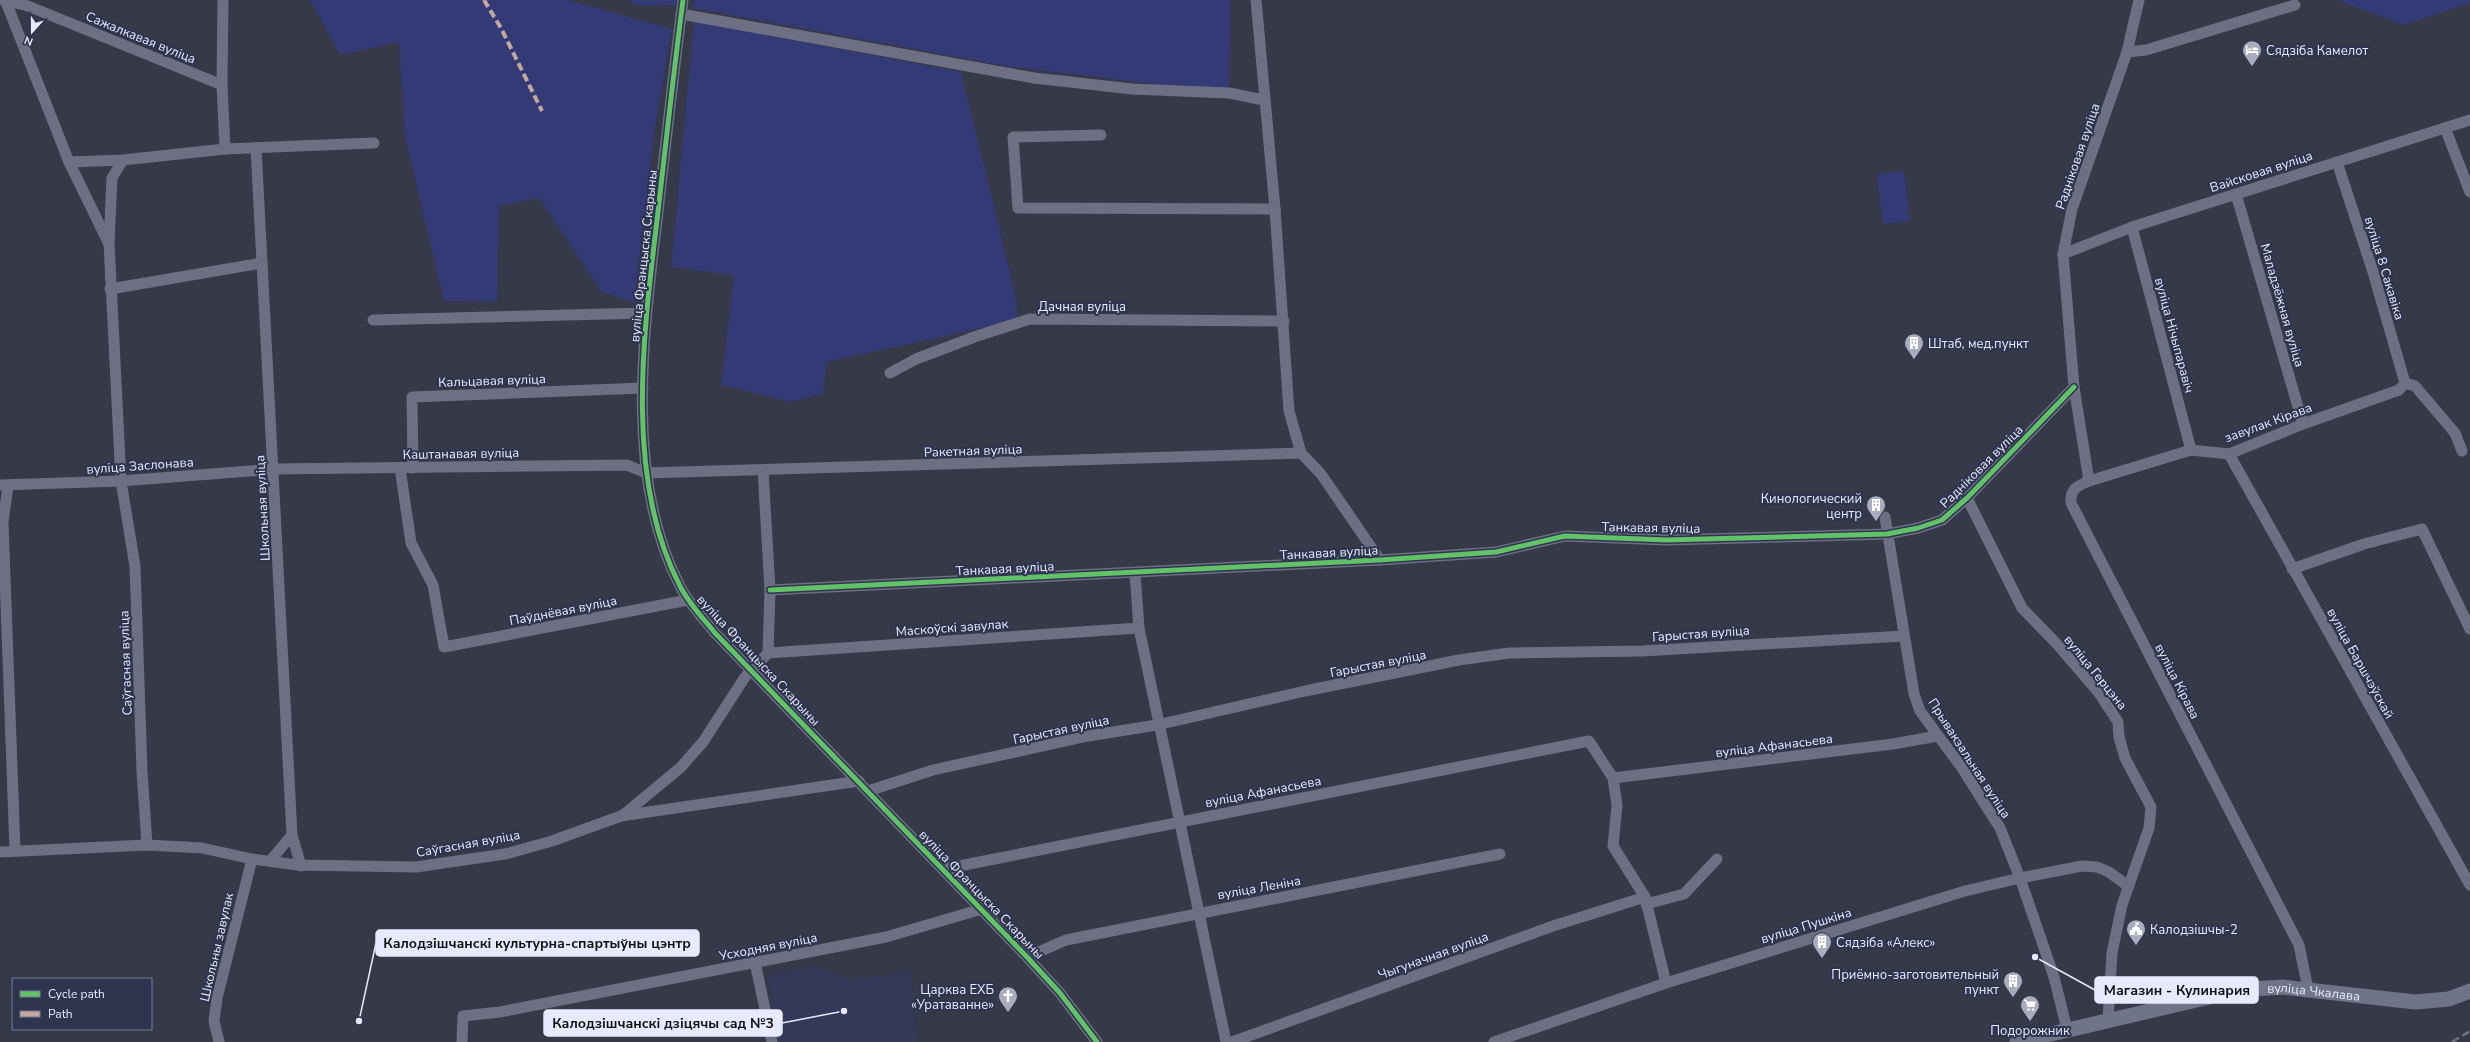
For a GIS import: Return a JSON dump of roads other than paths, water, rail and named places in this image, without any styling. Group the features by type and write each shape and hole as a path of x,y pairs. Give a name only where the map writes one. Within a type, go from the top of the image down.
{"street":[{"path":"222,0 222,85 225,149"},
{"name":"вуліца Францыска Скарыны","path":"683,0 646,313 643,388 646,473 663,547 688,600 750,671 859,781 1027,957 1060,993 1097,1042"},
{"path":"1256,0 1284,320 1289,411 1301,453 1321,474 1380,560"},
{"name":"Радніковая вуліца","path":"1888,534 1918,528 1942,520 1967,498 2074,387 2063,254 2072,209 2127,52 2139,0"},
{"path":"5,1 69,162 109,243"},
{"name":"Сажалкавая вуліца","path":"5,1 28,6 222,85"},
{"path":"2127,52 2146,50 2295,5"},
{"path":"681,14 1034,78 1132,89 1229,93 1264,100"},
{"name":"Вайсковая вуліца","path":"2063,254 2132,227 2470,120"},
{"path":"2445,128 2470,192"},
{"path":"1101,135 1012,137 1018,208 1275,209"},
{"path":"69,162 123,160 225,149 374,143"},
{"name":"Школьная вуліца","path":"256,148 274,469 292,836 301,866"},
{"name":"Саўгасная вуліца","path":"123,160 112,178 109,243 110,289 121,481 135,566 142,771 147,844"},
{"name":"вуліца 8 Сакавіка","path":"2337,162 2374,272 2405,383"},
{"name":"Маладзёжная вуліца","path":"2236,194 2303,424"},
{"name":"вуліца Нічыпаравіч","path":"2132,227 2192,450"},
{"path":"110,289 262,263"},
{"path":"373,320 646,313"},
{"name":"Дачная вуліца","path":"890,373 923,357 1030,320 1284,320"},
{"path":"2405,383 2415,386 2455,433 2462,451"},
{"name":"завулак Кірава","path":"2089,482 2192,450 2229,454 2303,424 2400,390 2405,383"},
{"path":"2074,387 2089,482"},
{"name":"Кальцавая вуліца","path":"413,468 412,398 643,388"},
{"name":"Ракетная вуліца","path":"646,473 1301,453"},
{"name":"вуліца Баршчэўскай","path":"2229,454 2470,885"},
{"name":"Каштанавая вуліца","path":"274,469 627,465 646,473"},
{"name":"Паўднёвая вуліца","path":"400,468 411,543 433,585 444,647 688,600"},
{"name":"вуліца Заслонава","path":"15,850 3,522 4,486 121,481 274,469"},
{"path":"621,816 680,768 704,742 750,671 768,653 770,590 763,470"},
{"name":"вуліца Кірава","path":"2089,482 2075,487 2071,494 2071,503 2299,945 2308,989"},
{"name":"вуліца Герцэна","path":"1967,498 2022,608 2056,642 2099,693 2118,722 2119,737 2125,758 2151,807 2148,828 2128,886 2112,953 2108,1020"},
{"name":"Прывакзальная вуліца","path":"1885,517 1914,694 1920,711 1962,768 2000,828 2020,878 2054,977 2067,1029"},
{"path":"2292,569 2364,544 2422,529 2470,629"},
{"name":"Танкавая вуліца","path":"770,590 1135,574 1380,560 1496,552 1565,536 1666,540 1888,534"},
{"path":"1135,574 1139,628 1178,822 1200,912 1226,1042"},
{"name":"Маскоўскі завулак","path":"768,653 1139,628"},
{"name":"Гарыстая вуліца","path":"868,791 933,770 1088,736 1158,725 1305,691 1460,660 1510,653 1642,651 1904,636"},
{"name":"вуліца Афанасьева","path":"944,869 1589,741 1613,778 1885,745 1938,736"},
{"path":"1613,778 1617,805 1613,846 1646,900 1666,982"},
{"name":"Саўгасная вуліца","path":"0,852 147,844 202,848 252,859 301,866 416,867 505,854 552,841 621,816 859,781"},
{"path":"270,861 292,836"},
{"name":"вуліца Леніна","path":"1027,957 1066,940 1200,912 1346,886 1500,854"},
{"name":"Школьны завулак","path":"219,1042 214,1021 217,998 252,859"},
{"name":"Чыгуначная вуліца","path":"1232,1042 1545,929 1646,900 1684,894 1717,859"},
{"name":"вуліца Пушкіна","path":"1494,1042 1666,982 1965,891 2020,878 2082,866 2097,867 2109,872 2128,886"},
{"name":"Усходняя вуліца","path":"462,1042 464,1016 500,1012 886,937 982,909"},
{"path":"755,962 772,1042"},
{"name":"вуліца Чкалава","path":"2017,1042 2237,990 2282,987 2415,1002 2449,999 2470,991"}],"railway":[{"path":"2452,1042 2470,1031"}],"place":[{"name":"Сядзіба Камелот","path":"2252,67"},
{"name":"Штаб, мeд.пункт","path":"1914,360"},
{"name":"Кинологический центр","path":"1876,522"},
{"name":"Калодзішчы-2","path":"2136,946"},
{"name":"Магазин - Кулинария","path":"2035,957"},
{"name":"Сядзіба «Алекс»","path":"1822,959"},
{"name":"Приёмно-заготовительный пункт","path":"2013,998"},
{"name":"Калодзішчанскі дзіцячы сад №3","path":"844,1011"},
{"name":"Царква ЕХБ «Уратаванне»","path":"1008,1013"},
{"name":"Калодзішчанскі культурна-спартыўны цэнтр","path":"359,1021"},
{"name":"Подорожник","path":"2030,1022"}]}
